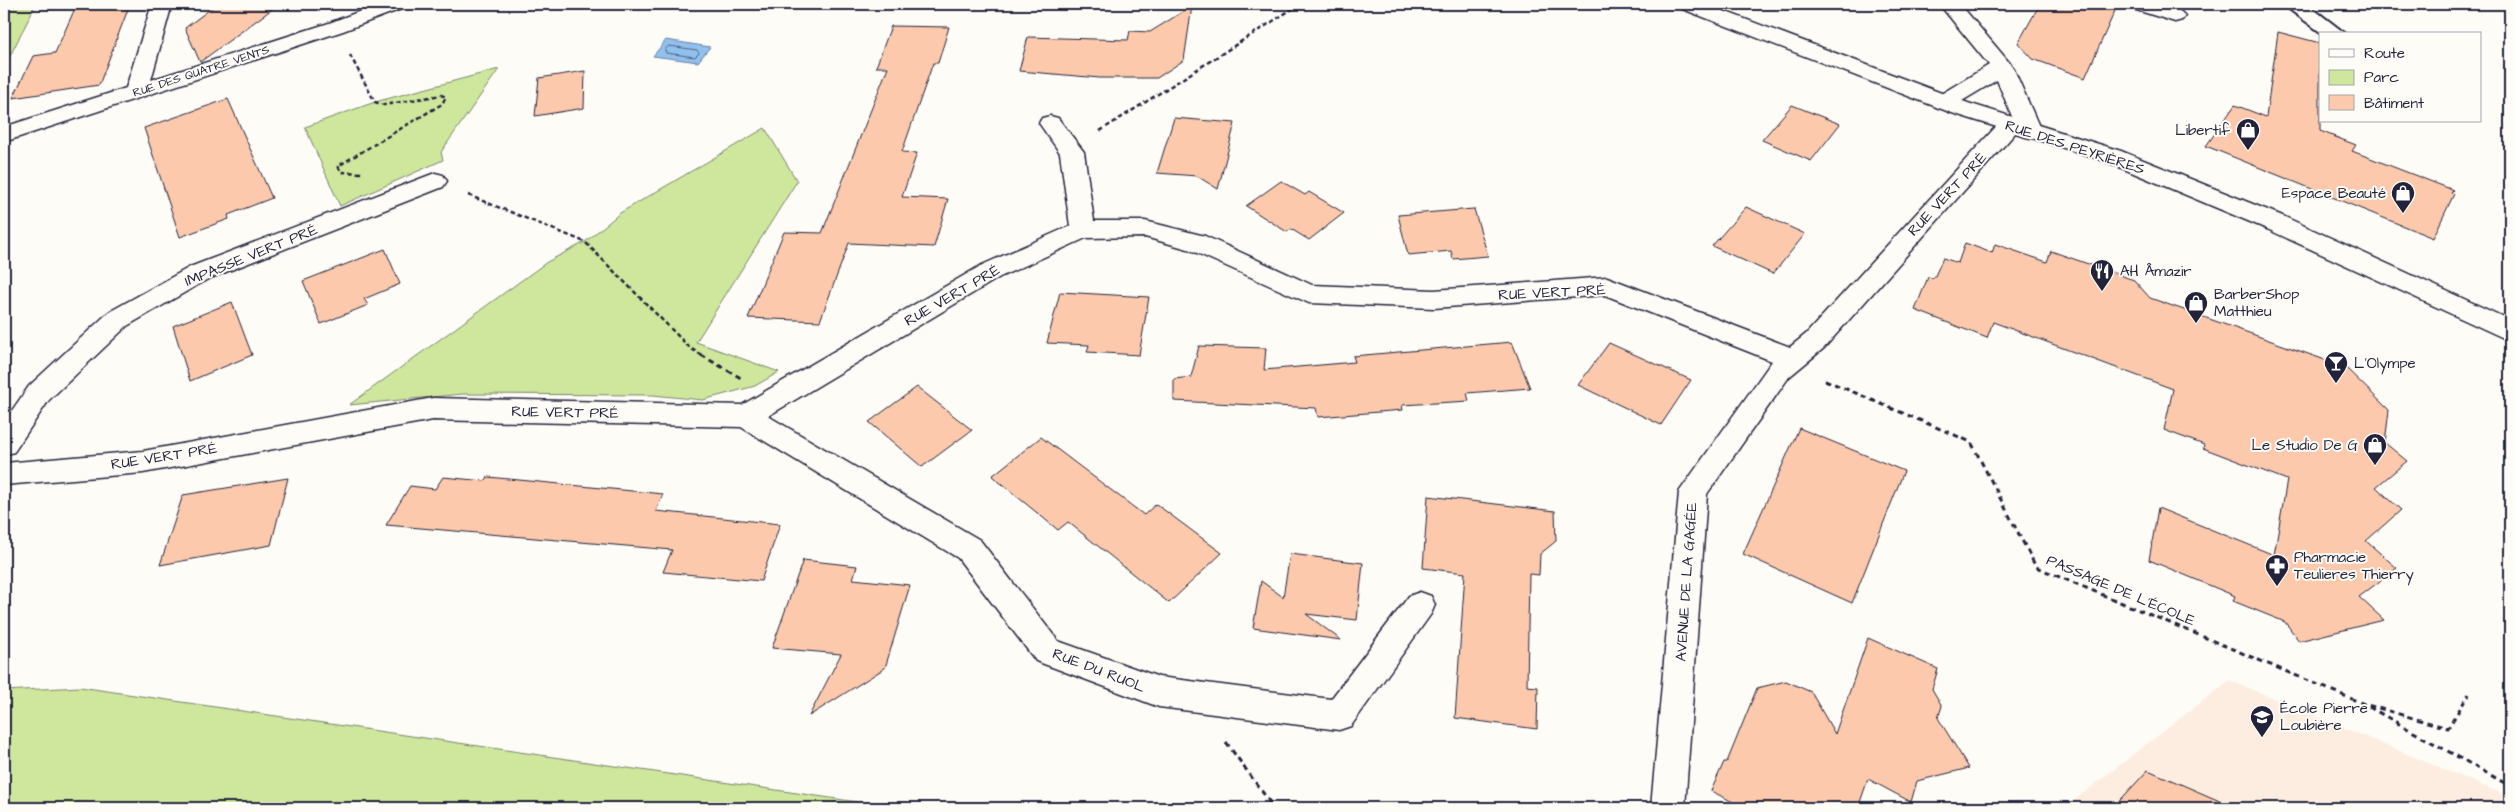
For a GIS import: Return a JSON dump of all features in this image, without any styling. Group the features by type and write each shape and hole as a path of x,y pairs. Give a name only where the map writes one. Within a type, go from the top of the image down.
{"street":[{"path":"136,92 162,4"},
{"name":"RUE DES QUATRE VENTS","path":"4,135 336,27 397,4"},
{"name":"RUE DES PEYRIÈRES","path":"1687,4 1944,102 2020,128 2113,156 2267,219 2510,331"},
{"path":"1949,4 2002,67 2020,128"},
{"path":"2137,4 2175,16"},
{"path":"1944,102 2002,67"},
{"path":"1050,123 1072,152 1083,230"},
{"name":"RUE VERT PRÉ","path":"4,474 143,462 325,427 433,409 746,416 991,271 1083,230 1145,229 1196,242 1308,294 1434,299 1607,286 1794,359 1815,341 2020,128"},
{"name":"IMPASSE VERT PRÉ","path":"4,444 39,393 118,319 199,273 435,181"},
{"name":"AVENUE DE LA GAGÉE","path":"1668,808 1693,492 1779,370 1794,359"},
{"name":"RUE DU RUOL","path":"746,416 969,549 1047,651 1159,692 1339,715 1420,605"}],"lane":[{"path":"2296,5 2333,32"}],"path":[{"path":"1072,152 1118,118 1300,4"},
{"path":"336,27 375,102 384,105 441,95 446,97 442,104 338,166 341,172 368,173"},
{"path":"435,181 585,242 690,348 776,398"},
{"name":"PASSAGE DE L'ÉCOLE","path":"1794,359 1812,374 1971,442 2036,567 2364,704 2448,728 2469,694"},
{"path":"1194,697 1274,808"},
{"path":"2364,704 2498,781 2510,786"}],"shaded area":[{"name":"École Pierre Loubière","path":"2230,680 2510,797 2510,808 2064,808"}],"green space":[{"path":"4,4 36,4 4,68"},
{"path":"499,69 441,152 443,160 340,206 305,127 375,102"},
{"path":"765,128 797,181 696,342 779,372 755,386 703,400 653,395 463,394 349,405 547,262 585,242 620,213"},
{"path":"80,687 898,808 4,808 4,691"}],"water":[{"path":"666,40 710,47 698,62 653,56"}],"building":[{"path":"77,4 130,4 99,85 13,98 33,56 55,53"},
{"path":"217,4 279,4 200,62 185,28"},
{"path":"2040,4 2118,4 2085,78 2033,59 2018,43"},
{"path":"1192,6 1184,60 1157,78 1100,78 1019,71 1028,37 1128,40 1130,31 1150,32"},
{"path":"891,26 949,27 938,63 933,63 902,152 917,153 902,197 948,199 934,247 849,243 820,321 748,318 784,232 822,233 888,67 876,67"},
{"path":"2278,32 2319,43 2320,131 2356,145 2352,151 2453,190 2451,193 2454,194 2433,238 2206,146 2235,105 2266,117"},
{"path":"585,71 584,108 535,116 539,78"},
{"path":"228,99 272,198 228,215 229,219 180,237 144,128"},
{"path":"1792,105 1840,124 1811,161 1762,140"},
{"path":"1174,118 1235,123 1218,189 1197,176 1157,173"},
{"path":"1281,181 1305,195 1309,192 1344,213 1309,240 1291,229 1287,232 1246,206"},
{"path":"1746,207 1805,234 1773,274 1712,246"},
{"path":"1474,209 1488,256 1453,259 1451,251 1408,255 1398,215"},
{"path":"1965,243 1992,253 1995,244 2047,262 2051,251 2134,280 2150,298 2345,367 2389,410 2385,443 2407,461 2376,487 2401,510 2366,541 2397,568 2359,597 2384,620 2299,641 2285,622 2233,601 2235,596 2149,560 2158,508 2274,555 2287,480 2203,448 2204,445 2164,430 2173,389 1993,322 1987,338 1915,310 1928,277 1934,278 1943,258 1958,263"},
{"path":"385,249 400,284 364,299 368,305 321,324 303,281"},
{"path":"1060,292 1149,297 1139,355 1087,352 1089,345 1047,343"},
{"path":"232,302 252,355 190,381 173,326"},
{"path":"1512,342 1530,388 1467,393 1469,401 1402,405 1403,410 1318,417 1316,408 1174,401 1174,379 1191,377 1199,346 1266,348 1264,370 1355,362 1353,356"},
{"path":"1609,343 1691,380 1661,425 1578,385"},
{"path":"917,387 972,430 922,467 869,422"},
{"path":"1799,428 1904,471 1852,603 1743,554"},
{"path":"1041,437 1144,515 1156,504 1222,553 1169,603 1068,522 1058,530 992,476"},
{"path":"443,477 485,481 488,477 663,494 656,511 780,524 761,581 663,572 672,550 386,525 410,486 435,489"},
{"path":"288,478 271,545 160,565 183,495"},
{"path":"1428,496 1555,511 1556,541 1540,554 1539,575 1529,574 1527,686 1538,687 1537,729 1455,718 1465,573 1423,568"},
{"path":"1290,554 1363,563 1357,620 1306,614 1341,640 1253,628 1261,581 1283,597"},
{"path":"803,560 857,566 853,579 910,585 885,668 809,716 841,654 772,648"},
{"path":"1868,638 1938,669 1932,689 1942,706 1938,718 1969,768 1917,781 1911,802 1868,779 1858,808 1745,808 1711,791 1724,762 1727,762 1757,688 1786,681 1811,692 1835,734"},
{"path":"2148,770 2236,808 2113,808"}],"place":[{"name":"Libertif","path":"2248,151"},
{"name":"Espace Beauté","path":"2403,214"},
{"name":"AH Âmazir","path":"2102,292"},
{"name":"BarberShop Matthieu","path":"2196,324"},
{"name":"L'Olympe","path":"2336,384"},
{"name":"Le Studio De G","path":"2375,466"},
{"name":"Pharmacie Teulieres Thierry","path":"2277,587"},
{"name":"École Pierre Loubière","path":"2262,738"}]}
